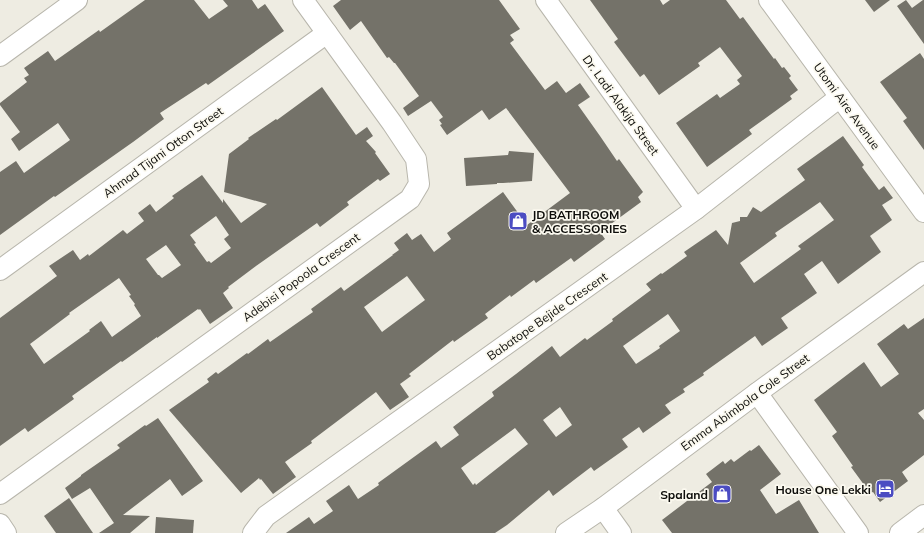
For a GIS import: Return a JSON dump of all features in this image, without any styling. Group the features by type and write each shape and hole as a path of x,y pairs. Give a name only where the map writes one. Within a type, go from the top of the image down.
{"street":[{"name":"Adebisi Popoola Crescent","path":"0,494 410,199 419,184 416,159 392,123 303,0"},
{"name":"Dr. Ladi Alakija Street","path":"546,0 696,209"},
{"name":"Utomi Aire Avenue","path":"769,0 924,212"},
{"path":"0,56 70,2"},
{"name":"Ahmad Tijani Otton Street","path":"0,270 327,33"},
{"name":"Babatope Bejide Crescent","path":"254,533 266,516 696,209 840,97"},
{"name":"Emma Abimbola Cole Street","path":"566,533 603,508 757,393 924,272"},
{"path":"757,393 858,533"},
{"path":"603,508 621,533"},
{"path":"900,533 924,515"},
{"path":"0,524 6,533"}],"building":[{"path":"145,0 194,0 209,19 228,6 223,0 252,0 258,9 265,4 284,31 208,85 206,83 160,113 164,119 0,235 0,172 16,161 24,173 70,140 58,123 19,151 11,139 20,132 0,103 27,82 24,78 29,75 24,68 48,51 55,61 99,30 100,32"},
{"path":"341,0 499,0 520,29 510,35 514,40 510,43 545,90 557,81 566,93 580,83 590,97 578,105 617,161 619,159 643,192 638,197 641,202 600,232 605,239 574,262 571,258 536,283 534,280 511,297 510,295 485,314 488,318 454,342 453,340 409,374 411,376 400,384 409,397 390,410 376,392 311,441 312,443 285,462 296,477 273,494 259,478 241,493 169,410 209,382 207,379 216,372 218,374 268,339 270,342 313,312 311,309 341,287 344,291 393,255 399,250 394,243 407,233 412,240 421,234 434,252 451,239 447,233 503,192 527,225 570,193 506,108 489,120 482,110 447,135 440,125 442,124 439,120 443,117 431,101 408,116 403,108 419,96 395,63 389,57 387,58 361,21 350,30 333,6","holes":["407,276 425,300 382,332 364,307"]},
{"path":"590,0 660,0 663,5 670,0 726,0 740,19 743,17 774,59 775,58 782,68 784,67 791,76 789,78 798,90 790,96 792,99 749,130 752,134 707,167 676,123 717,94 720,98 740,84 737,80 742,76 720,47 698,63 700,66 659,95 644,74 640,77 614,42 618,39"},
{"path":"865,0 890,0 874,12"},
{"path":"906,0 912,8 924,0 924,44 897,6"},
{"path":"920,53 924,59 924,150 903,121 907,118 880,82"},
{"path":"322,87 356,135 367,127 373,136 366,141 376,152 375,153 390,174 380,181 378,179 347,202 349,205 320,227 317,223 228,287 229,288 223,293 233,308 210,324 200,309 198,309 72,396 74,399 28,432 25,428 0,446 0,318 57,276 49,266 73,250 80,260 88,254 89,256 123,230 127,234 144,221 138,213 150,204 156,212 174,198 172,196 202,175 223,203 223,199 241,223 267,204 224,192 229,154 249,139 248,138 276,119 277,120","holes":["216,216 229,235 224,239 231,248 211,263 209,261 207,262 194,244 196,243 190,235","166,245 181,265 162,278 146,259","119,278 131,295 129,296 141,316 112,337 101,321 89,330 90,331 44,364 30,344 70,314 69,313"]},
{"path":"843,136 864,165 862,167 879,190 884,186 893,198 882,205 892,220 870,236 881,252 838,284 822,261 804,274 817,293 781,318 788,328 762,346 755,336 703,373 704,375 683,389 685,392 665,405 671,413 643,433 639,427 622,439 628,447 594,471 591,467 553,496 549,490 507,525 495,533 286,533 309,517 314,524 333,511 326,501 349,485 358,499 379,485 378,483 436,441 441,448 459,435 453,427 494,396 492,392 552,346 560,357 585,338 587,340 651,290 646,284 687,256 684,252 716,230 728,245 732,223 740,221 740,217 747,217 753,207 761,212 805,180 797,169","holes":["820,202 834,220 798,246 801,249 754,283 740,263 777,236 775,233","668,314 680,331 659,346 660,348 636,364 623,346","560,407 572,425 556,437 543,420","515,428 528,444 476,485 475,483 473,485 461,468"]},
{"path":"509,151 534,153 532,181 466,186 464,158 508,155"},
{"path":"924,318 924,409 918,413 924,420 924,455 902,472 908,481 880,502 873,492 870,493 851,467 853,466 832,436 837,432 814,400 864,362 881,387 899,374 877,344 904,324 908,329"},
{"path":"158,418 203,481 182,496 170,479 123,515 150,516 130,533 99,533 114,523 90,488 72,499 65,488 120,448 117,445 145,425 146,426"},
{"path":"759,445 781,474 760,490 776,514 799,500 819,533 672,533 662,520 712,482 706,474 723,461 725,464 731,459 734,462"},
{"path":"69,498 93,533 56,533 44,516"},
{"path":"156,517 194,520 193,533 155,533"}],"place":[{"name":"JD BATHROOM & ACCESSORIES","path":"518,221"},
{"name":"House One Lekki","path":"885,489"},
{"name":"Spaland","path":"722,494"}]}
